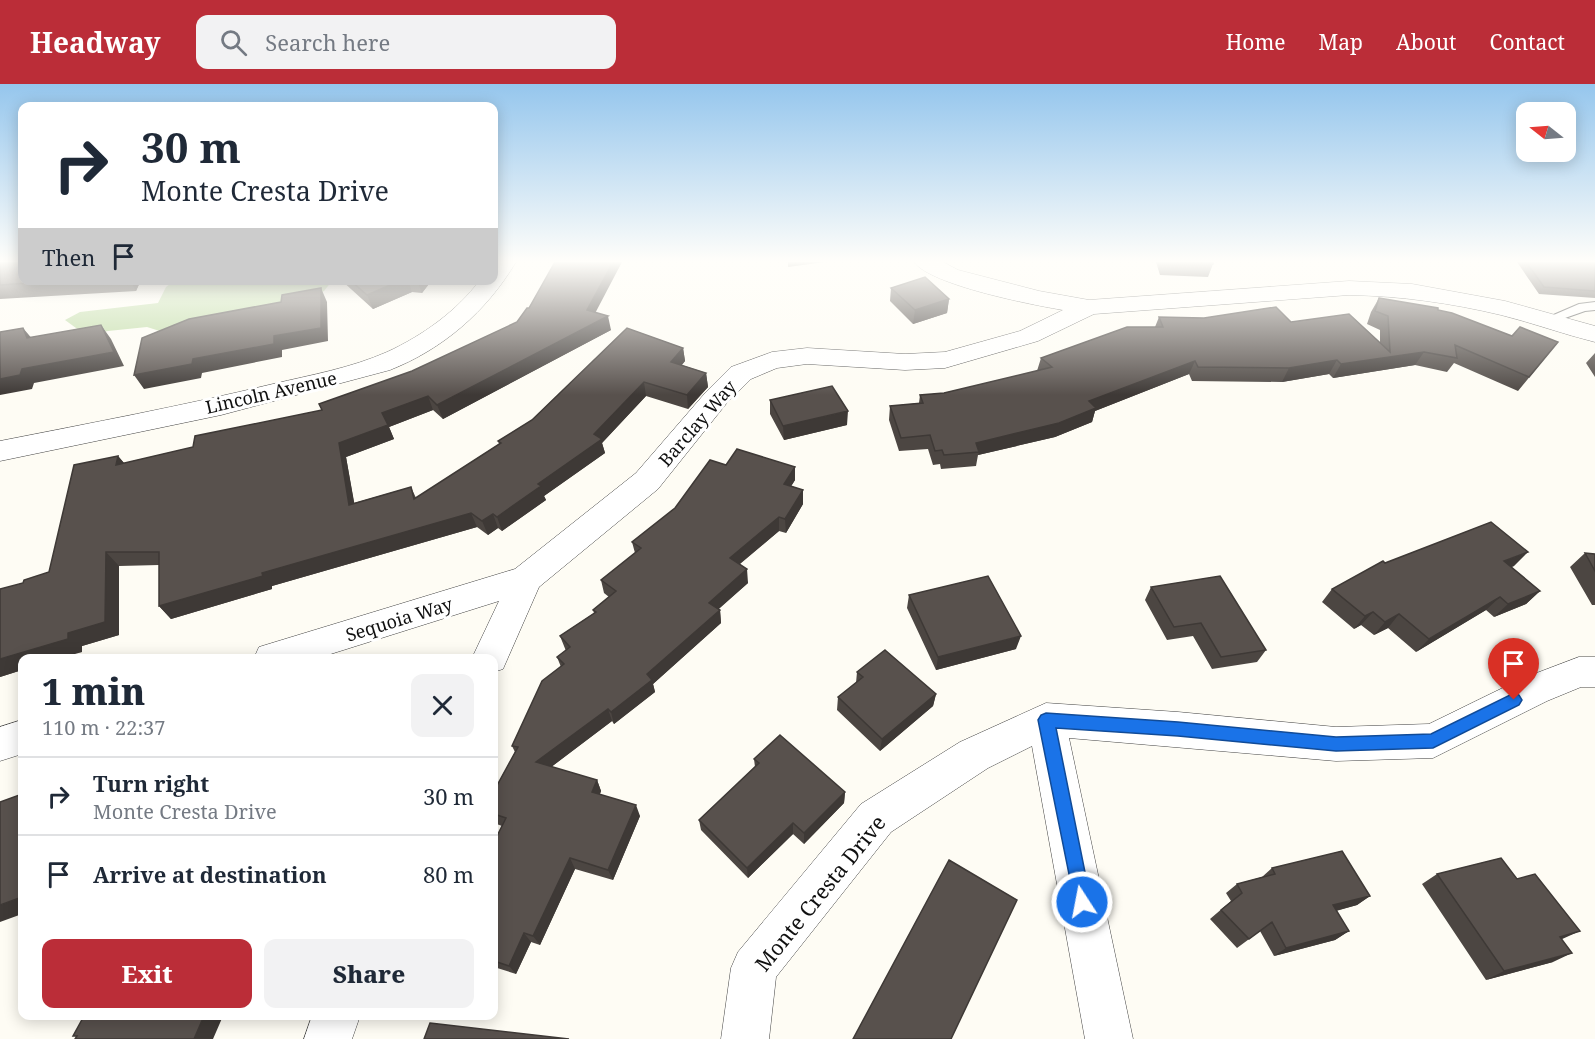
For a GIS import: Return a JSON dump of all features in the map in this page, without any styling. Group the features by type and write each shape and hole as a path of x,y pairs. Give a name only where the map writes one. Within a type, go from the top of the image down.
{"street":[{"name":"Lincoln Avenue","path":"0,451 259,397 352,373 405,354 461,317 471,307"},
{"path":"1089,307 1095,307"},
{"name":"Barclay Way","path":"492,654 526,579 647,481 716,398 741,373 772,360 807,356 905,362 945,360 1029,336 1089,307"},
{"path":"1493,307 1595,334"},
{"name":"Sequoia Way","path":"285,654 526,579"},
{"name":"Monte Cresta Drive","path":"745,1039 754,968 876,818 974,755 1046,720 1178,729 1336,744 1433,741 1534,690 1579,672 1595,672"},
{"path":"1046,720 1109,1039"},
{"path":"0,744 18,738"},
{"path":"328,1039 335,1020"}],"lane":[{"path":"1548,320 1588,307"}],"green space":[{"path":"127,307 290,307 274,314 166,333 147,327 108,331 87,336 65,320 80,312"}],"building":[{"path":"256,307 321,307 321,328 274,336 274,344 193,359 192,364 134,375 142,338 189,319"},
{"path":"589,307 587,310 608,316 437,405 428,396 382,413 388,425 339,443 349,505 411,487 414,499 501,443 498,441 532,420 627,328 683,348 671,362 706,373 687,395 644,382 594,434 602,439 538,484 541,486 497,517 493,514 482,521 471,513 262,573 263,576 159,606 159,552 106,552 105,622 68,633 68,639 0,659 0,589 23,583 24,580 49,572 74,465 118,456 116,465 193,447 195,436 322,410 319,404 412,371 517,322 529,308"},
{"path":"911,307 926,307 915,310"},
{"path":"1276,307 1291,322 1349,314 1390,352 1388,316 1375,311 1376,307 1430,307 1512,336 1520,327 1558,342 1529,377 1455,345 1457,358 1424,352 1341,364 1337,360 1289,368 1198,367 1195,361 1089,401 1096,408 1059,423 976,443 979,452 944,455 942,450 935,451 930,435 901,438 890,406 923,403 920,395 944,393 1052,367 1041,358 1127,327 1163,327 1159,317 1204,318"},
{"path":"101,325 114,352 22,369 20,375 0,379 0,332 23,328 27,338"},
{"path":"832,386 848,411 783,426 770,400"},
{"path":"737,449 795,467 784,484 803,490 785,519 779,517 730,558 747,569 709,603 720,610 647,674 652,680 611,712 608,709 536,762 597,780 592,792 636,805 608,870 570,858 533,936 524,933 509,966 498,962 498,834 506,818 498,815 498,784 518,747 512,746 542,681 564,664 557,657 570,647 560,636 596,612 593,610 616,591 601,580 641,548 632,542 675,508 710,460 726,465"},
{"path":"1491,522 1528,552 1504,561 1540,591 1508,604 1500,597 1429,639 1399,614 1385,622 1373,612 1365,616 1332,589 1383,561 1385,563"},
{"path":"1585,553 1595,554 1595,571"},
{"path":"988,576 1021,636 938,657 909,595"},
{"path":"1220,576 1266,650 1221,657 1201,623 1174,627 1151,587"},
{"path":"885,650 936,694 882,739 838,697 863,677 857,672"},
{"path":"780,735 845,792 804,833 793,823 747,868 699,820 759,763 754,759"},
{"path":"18,795 18,898 0,905 0,802"},
{"path":"1342,851 1370,896 1333,905 1349,931 1286,948 1272,922 1249,939 1221,910 1242,893 1237,884 1275,874 1272,868"},
{"path":"1501,858 1517,879 1535,874 1580,931 1560,937 1572,953 1504,971 1437,874"},
{"path":"949,860 1017,900 951,1039 853,1039"},
{"path":"82,1020 202,1020 194,1039 75,1039 77,1036 73,1036"},
{"path":"430,1023 569,1039 424,1039"}],"route":[{"path":"1082,902 1046,720 1178,729 1336,744 1433,741 1514,700"}]}
